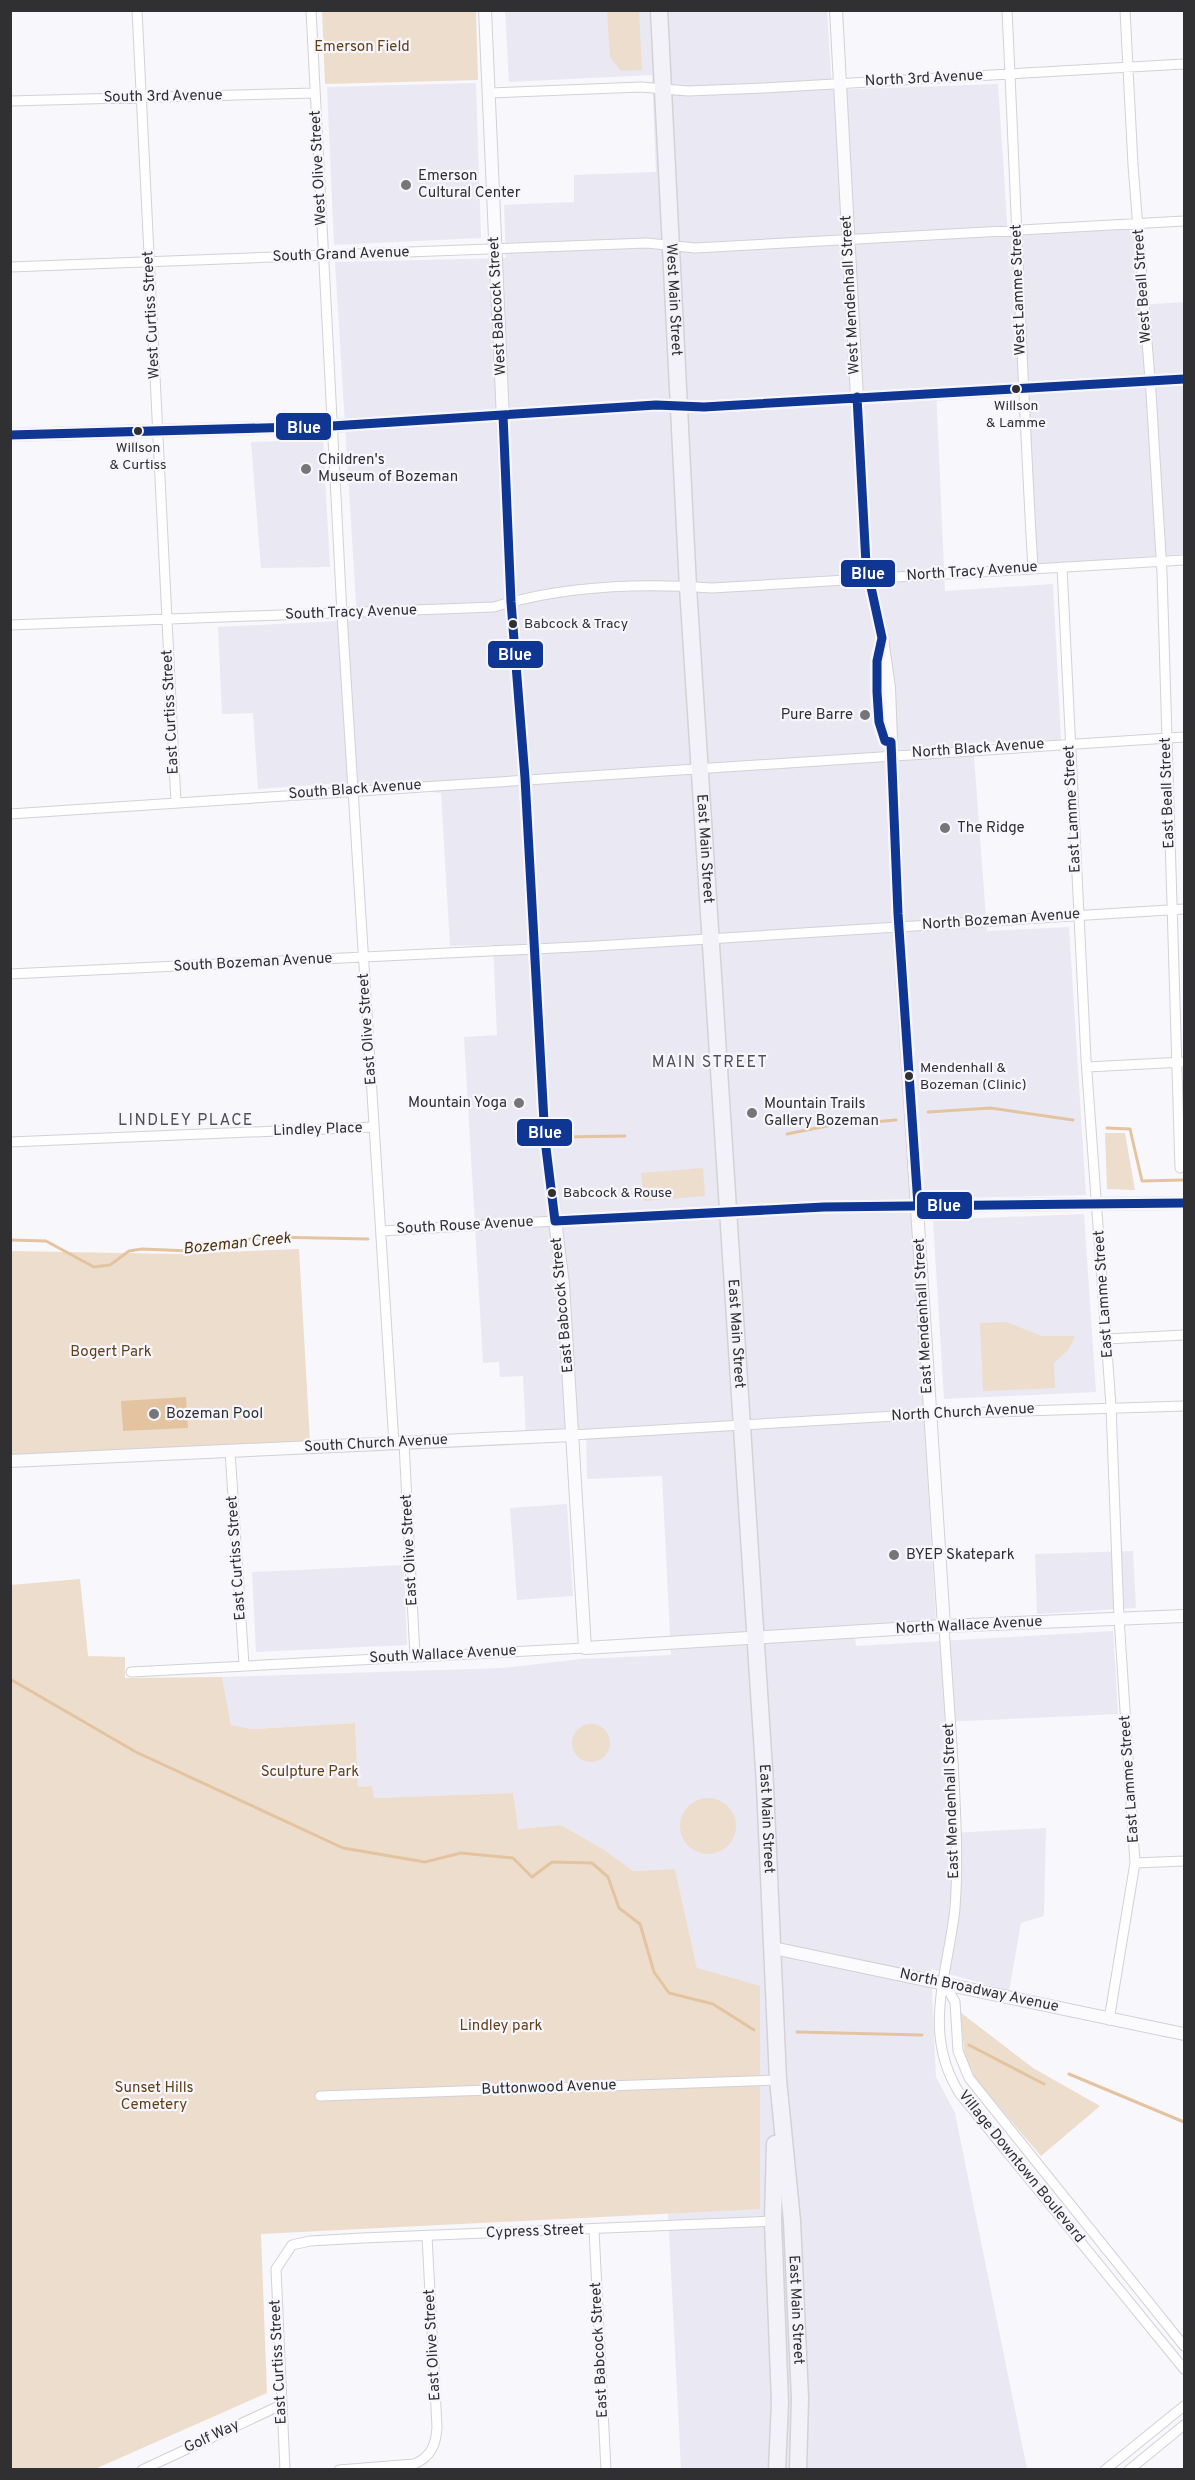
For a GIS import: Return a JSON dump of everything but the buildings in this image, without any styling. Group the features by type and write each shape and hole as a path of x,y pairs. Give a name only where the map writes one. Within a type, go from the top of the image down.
{"highway":[{"name":"West Main Street","path":"659,10 688,587"},
{"name":"East Main Street","path":"688,587 742,1426 773,1948 778,2079 792,2221 800,2398 798,2469"},
{"name":"East Main Street","path":"777,2469 780,2398 773,2222 778,2079"}],"street":[{"name":"West Curtiss Street","path":"137,10 167,620"},
{"name":"West Olive Street","path":"310,10 342,614"},
{"name":"West Babcock Street","path":"485,10 511,602"},
{"name":"West Mendenhall Street","path":"836,10 866,564 870,579"},
{"name":"West Lamme Street","path":"1007,10 1018,231 1022,388 1033,568"},
{"name":"West Beall Street","path":"1125,10 1161,561"},
{"name":"North 3rd Avenue","path":"663,88 688,91 1185,64"},
{"path":"489,93 663,88"},
{"name":"South 3rd Avenue","path":"10,101 315,93"},
{"name":"South Grand Avenue","path":"10,267 647,243 695,248 1185,221"},
{"path":"10,435 332,426 679,405 704,407 1185,379"},
{"name":"North Tracy Avenue","path":"688,587 712,588 1185,560"},
{"name":"East Beall Street","path":"1161,561 1172,910 1181,1062 1180,1168"},
{"name":"East Lamme Street","path":"1062,567 1078,915 1107,1339 1119,1618 1136,1863 1109,2020"},
{"name":"East Mendenhall Street","path":"870,579 889,688 899,926 956,1825 955,1907 944,1982"},
{"name":"South Tracy Avenue","path":"10,625 494,607 527,596 664,585 688,587"},
{"name":"East Babcock Street","path":"511,602 525,778 545,1140 563,1284 585,1648"},
{"name":"East Olive Street","path":"342,614 381,1231 415,1656"},
{"name":"East Curtiss Street","path":"167,620 176,803"},
{"name":"North Black Avenue","path":"700,769 1185,737"},
{"name":"South Black Avenue","path":"10,814 525,778 700,769"},
{"name":"North Bozeman Avenue","path":"710,938 1185,909"},
{"name":"South Bozeman Avenue","path":"10,975 710,938"},
{"path":"1087,1067 1181,1062"},
{"name":"Lindley Place","path":"10,1142 374,1127"},
{"name":"South Rouse Avenue","path":"381,1231 824,1207 1185,1203"},
{"path":"1107,1339 1185,1335"},
{"name":"North Church Avenue","path":"742,1426 930,1414 1111,1406 1185,1406"},
{"name":"South Church Avenue","path":"10,1461 742,1426"},
{"name":"East Curtiss Street","path":"230,1451 244,1665"},
{"name":"North Wallace Avenue","path":"754,1640 944,1626 1185,1616"},
{"name":"South Wallace Avenue","path":"131,1672 754,1640"},
{"path":"1136,1863 1185,1861"},
{"name":"North Broadway Avenue","path":"773,1948 944,1982 1109,2020 1185,2034"},
{"name":"Village Downtown Boulevard","path":"944,1982 955,2002 958,2051 969,2078 1185,2346"},
{"name":"Village Downtown Boulevard","path":"944,1982 938,2002 940,2040 945,2063 954,2084 1185,2369"},
{"name":"Buttonwood Avenue","path":"320,2096 778,2079"},
{"name":"Cypress Street","path":"283,2256 292,2245 300,2242 792,2221"},
{"name":"East Babcock Street","path":"594,2230 606,2469"},
{"name":"East Olive Street","path":"339,2469 400,2466 425,2460 436,2439 427,2236"},
{"name":"East Curtiss Street","path":"283,2256 276,2269 285,2469"},
{"name":"Golf Way","path":"142,2469 282,2405"},
{"path":"1105,2469 1185,2406"},
{"path":"1129,2469 1185,2425"}],"shaded area":[{"path":"505,11 827,11 832,90 998,84 1008,236 1132,229 1138,305 1184,302 1184,554 1038,564 1026,382 936,387 945,591 1053,584 1061,740 973,743 987,931 1069,927 1086,1195 911,1199 936,1622 854,1629 856,1646 1113,1631 1118,1714 944,1722 951,1833 1046,1828 1044,1916 1021,1923 1009,1991 931,1969 936,2077 955,2113 1027,2469 681,2469 668,2213 760,2208 697,1968 675,1869 633,1871 561,1825 517,1829 513,1793 374,1798 358,1787 355,1723 252,1729 231,1725 222,1677 503,1668 580,1659 671,1655 662,1476 587,1479 586,1432 526,1436 523,1376 500,1377 499,1362 483,1363 464,1037 497,1035 493,945 450,946 441,793 342,783 258,789 253,713 222,714 218,627 357,620 335,262 506,258 504,205 574,202 574,175 656,172 652,75 509,82"},
{"path":"476,83 481,238 334,245 327,87"},
{"path":"323,439 330,567 261,568 251,442"},
{"path":"1084,1214 1096,1392 944,1399 933,1220"},
{"name":"Bozeman Pool","path":"186,1397 188,1428 123,1431 121,1401"},
{"path":"567,1504 573,1596 517,1600 510,1508"},
{"path":"1133,1551 1136,1608 1037,1614 1035,1554"},
{"path":"404,1565 407,1645 256,1652 252,1572"}],"green space":[{"name":"Emerson Field","path":"322,11 476,11 478,80 325,84"},
{"path":"607,11 639,11 642,70 621,71 610,57"},
{"path":"1105,1133 1125,1133 1135,1190 1107,1189"},
{"path":"703,1168 705,1196 644,1201 641,1173"},
{"name":"Bogert Park","path":"299,1249 310,1442 11,1457 10,1251 178,1254"},
{"path":"1006,1322 1042,1336 1075,1336 1069,1349 1054,1363 1055,1388 983,1391 980,1323"},
{"path":"80,1579 88,1656 125,1657 125,1678 222,1677 231,1725 252,1729 355,1723 358,1787 372,1786 374,1798 513,1793 518,1829 561,1825 604,1850 633,1871 675,1869 697,1968 760,1986 760,2209 261,2234 267,2393 95,2469 11,2469 11,1585"},
{"path":"591,1724 605,1729 610,1743 605,1757 591,1762 577,1757 572,1743 577,1729"},
{"path":"703,1798 713,1798 728,1806 734,1815 736,1826 734,1837 728,1846 713,1854 703,1854 692,1849 685,1842 680,1831 680,1821 685,1810 692,1803"},
{"path":"960,2012 1033,2068 1100,2106 1041,2156 977,2081 965,2058"}],"waterway":[{"name":"Bozeman Creek","path":"928,1112 991,1108 1073,1120"},
{"name":"Bozeman Creek","path":"787,1134 827,1126 896,1120"},
{"name":"Bozeman Creek","path":"1107,1128 1130,1129 1142,1181 1184,1180"},
{"name":"Bozeman Creek","path":"560,1137 625,1136"},
{"name":"Bozeman Creek","path":"10,1240 46,1241 94,1267 110,1265 129,1251 142,1249 190,1251 224,1242 270,1237 368,1239"},
{"path":"10,1679 136,1752 343,1848 425,1862 461,1853 513,1858 532,1877 552,1862 592,1863 608,1877 619,1908 640,1924 654,1972 669,1993 713,2004 754,2030"},
{"path":"797,2032 922,2035"},
{"path":"969,2045 1044,2084"},
{"path":"1069,2074 1184,2122"}],"transit line":[{"name":"Blue","path":"10,435 332,426 656,405 704,407 1184,379"},
{"name":"Blue","path":"857,397 866,564 882,638 877,661 879,722 885,741 891,742"},
{"name":"Blue","path":"503,415 511,602 525,778 545,1140 555,1221 824,1207 1184,1203"},
{"name":"Blue","path":"891,742 898,914 918,1205"}],"place":[{"name":"Emerson Cultural Center","path":"406,185"},
{"name":"Willson & Lamme","path":"1016,389"},
{"name":"Willson & Curtiss","path":"138,431"},
{"name":"Children's Museum of Bozeman","path":"306,469"},
{"name":"Babcock & Tracy","path":"513,624"},
{"name":"Pure Barre","path":"865,715"},
{"name":"The Ridge","path":"945,828"},
{"name":"Mendenhall & Bozeman (Clinic)","path":"909,1076"},
{"name":"Mountain Yoga","path":"519,1103"},
{"name":"Mountain Trails Gallery Bozeman","path":"752,1113"},
{"name":"Babcock & Rouse","path":"552,1193"},
{"name":"Bozeman Pool","path":"154,1414"},
{"name":"BYEP Skatepark","path":"894,1555"}],"district":[{"name":"MAIN STREET","path":"710,1063"},
{"name":"LINDLEY PLACE","path":"186,1121"}],"park label":[{"name":"Sculpture Park","path":"310,1772"},
{"name":"Lindley park","path":"501,2026"},
{"name":"Sunset Hills Cemetery","path":"154,2096"}]}
